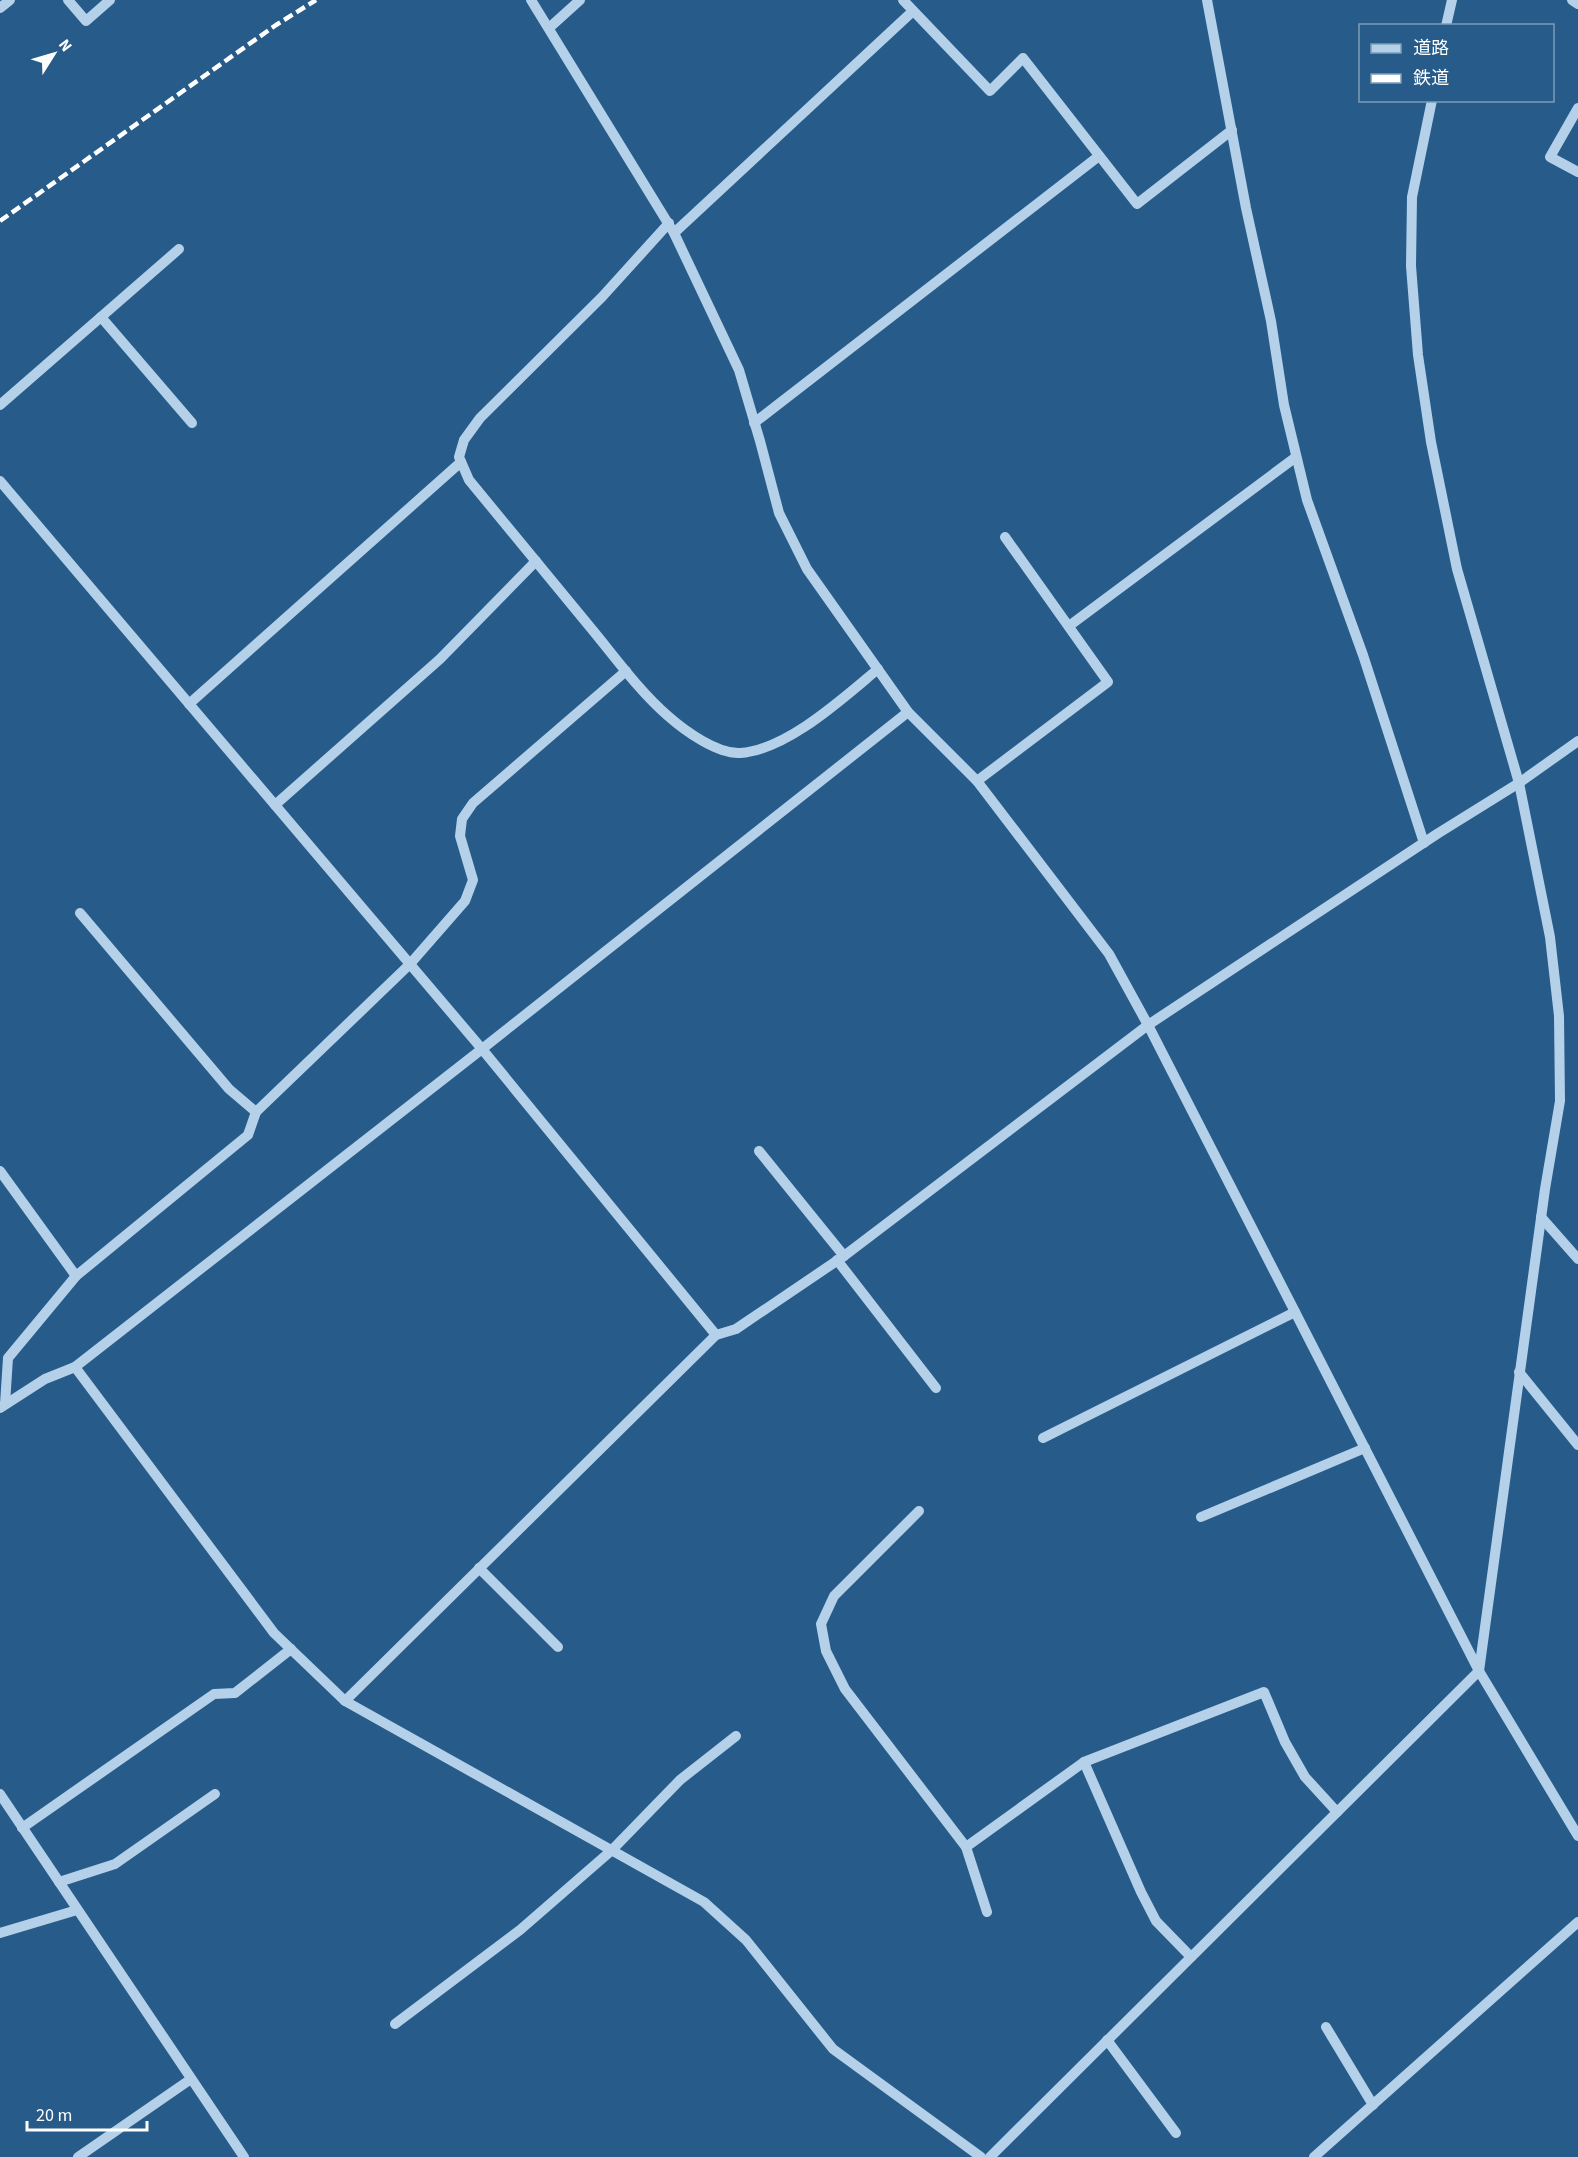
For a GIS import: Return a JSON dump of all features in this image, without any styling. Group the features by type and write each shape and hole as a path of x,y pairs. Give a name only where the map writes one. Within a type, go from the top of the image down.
{"street":[{"path":"0,8 10,0"},
{"path":"68,0 86,21 110,0"},
{"path":"531,0 671,228 738,370 779,513 807,568 908,712 977,781 1109,954 1148,1025 1479,1671 1578,1836"},
{"path":"549,28 580,0"},
{"path":"903,0 990,91 1023,58 1137,204 1232,130"},
{"path":"1207,0 1246,208 1271,321 1284,405 1307,500 1363,655 1424,843"},
{"path":"1446,24 1452,0"},
{"path":"1572,0 1578,4"},
{"path":"879,669 814,721 771,745 739,753 714,747 667,716 626,671 469,480 459,457 464,440 480,418 671,228 914,11"},
{"path":"990,2157 1479,1671 1541,1217 1560,1101 1558,1016 1550,937 1519,783 1457,569 1431,442 1418,355 1411,266 1412,196 1432,102"},
{"path":"1578,108 1550,157 1578,172"},
{"path":"754,423 1099,156"},
{"path":"0,405 179,249"},
{"path":"101,317 192,423"},
{"path":"1069,626 1296,457"},
{"path":"189,704 461,462"},
{"path":"0,481 482,1049 716,1335"},
{"path":"977,781 1108,682 1005,537"},
{"path":"275,805 440,659 536,561"},
{"path":"3,1406 8,1358 75,1276 248,1135 256,1112 410,964 465,901 473,880 460,836 462,819 473,803 626,671"},
{"path":"3,1406 45,1379 75,1367 908,712"},
{"path":"345,1701 716,1335 736,1329 841,1258 1148,1025 1437,834 1519,783 1578,741"},
{"path":"80,912 229,1089 256,1112"},
{"path":"759,1151 936,1388"},
{"path":"0,1171 75,1276"},
{"path":"1541,1217 1578,1259"},
{"path":"1043,1438 1295,1312"},
{"path":"75,1367 274,1633 345,1701 704,1902 746,1940 833,2049 981,2157"},
{"path":"1519,1372 1578,1445"},
{"path":"1201,1517 1365,1448"},
{"path":"919,1511 834,1596 821,1624 826,1651 845,1689 966,1847 987,1912"},
{"path":"479,1568 558,1647"},
{"path":"22,1828 214,1695 235,1693 291,1649"},
{"path":"966,1847 1084,1762 1264,1692 1285,1742 1305,1777 1336,1812"},
{"path":"395,2024 520,1930 612,1850 680,1780 736,1736"},
{"path":"1084,1762 1156,1921 1191,1957"},
{"path":"0,1794 244,2157"},
{"path":"59,1882 115,1864 215,1794"},
{"path":"0,1933 77,1910"},
{"path":"1314,2157 1578,1922"},
{"path":"1326,2027 1373,2104"},
{"path":"1107,2040 1176,2133"},
{"path":"78,2157 191,2079"}],"railway":[{"path":"0,221 276,25 316,0"}]}
